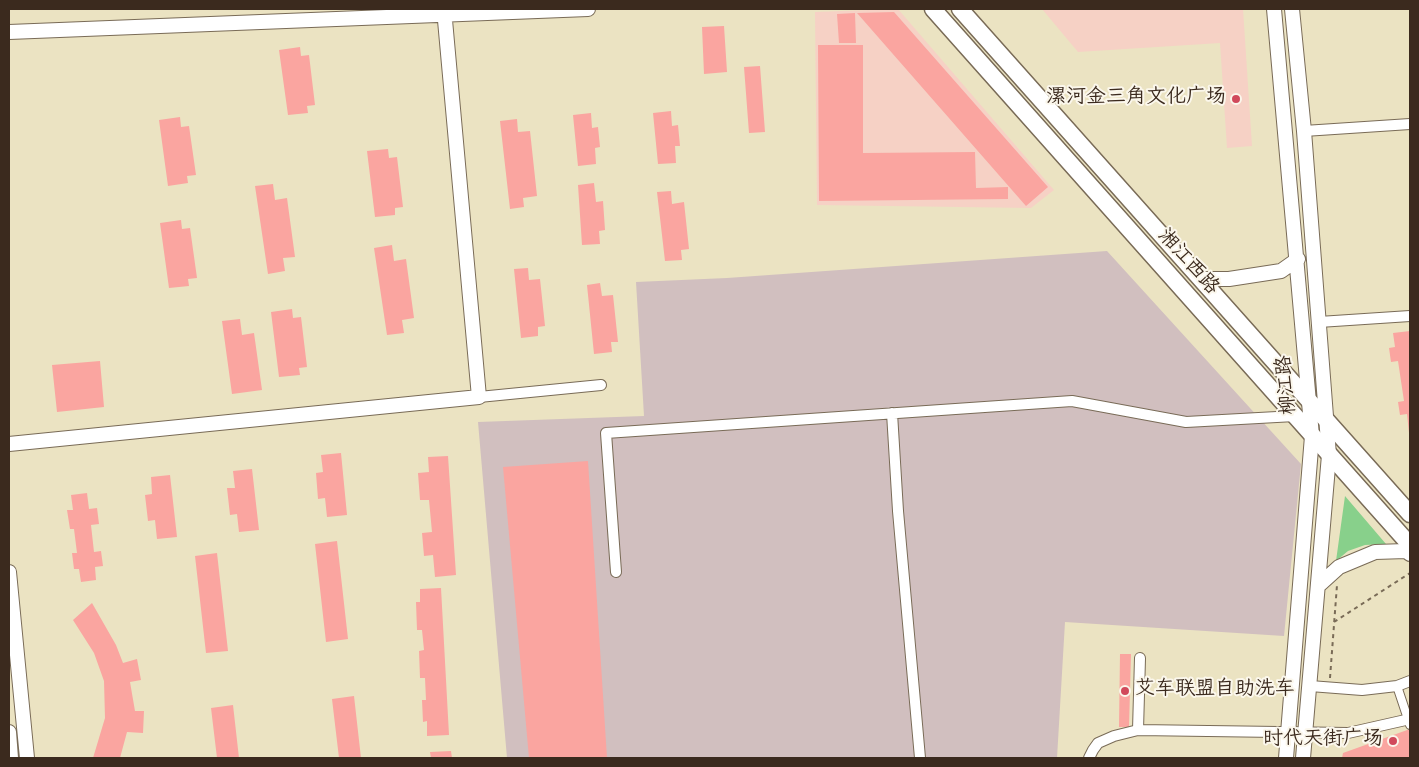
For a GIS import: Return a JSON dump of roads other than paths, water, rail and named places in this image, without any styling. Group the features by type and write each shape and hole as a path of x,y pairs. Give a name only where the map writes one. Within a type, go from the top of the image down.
{"main road":[{"name":"湘江西路","path":"933,9 1410,545"},
{"name":"湘江西路","path":"960,9 1410,514"}],"street":[{"path":"9,32 444,12 588,9"},
{"name":"柳江路","path":"1274,9 1298,259 1312,436 1286,758"},
{"name":"柳江路","path":"1292,9 1304,131 1329,455 1303,758"},
{"path":"444,12 479,397"},
{"path":"1304,131 1410,124"},
{"path":"1201,279 1229,279 1281,270 1298,259"},
{"path":"1319,322 1410,316"},
{"path":"9,444 601,385"},
{"path":"616,572 606,433 1072,401 1186,422 1294,416"},
{"path":"892,413 898,511 920,758"},
{"path":"1318,586 1339,567 1375,552 1406,551 1410,554"},
{"path":"9,572 27,758"},
{"path":"1138,730 1140,658"},
{"path":"1310,686 1362,690 1398,686 1410,681"},
{"path":"1090,758 1098,743 1114,736 1138,730 1348,733 1410,721 1398,686"},
{"path":"11,758 9,739 25,740"}],"place":[{"name":"漯河金三角文化广场","path":"1236,99"},
{"name":"艾车联盟自助洗车","path":"1125,691"},
{"name":"时代天街广场","path":"1393,741"}]}
